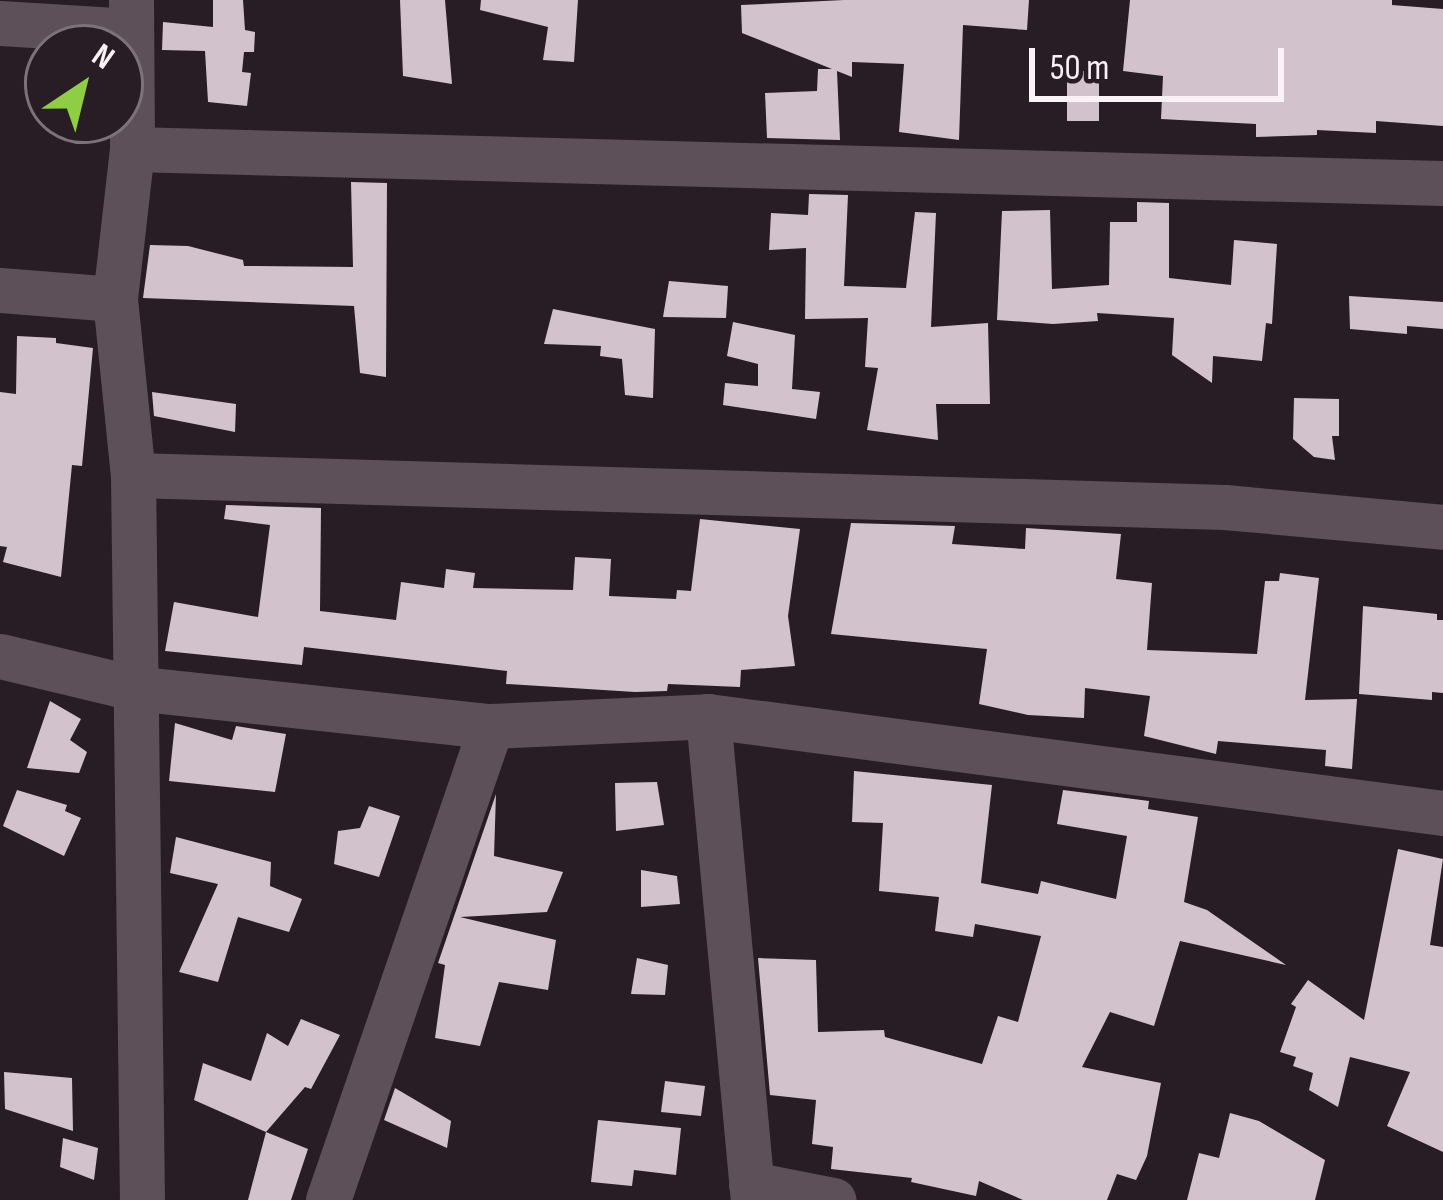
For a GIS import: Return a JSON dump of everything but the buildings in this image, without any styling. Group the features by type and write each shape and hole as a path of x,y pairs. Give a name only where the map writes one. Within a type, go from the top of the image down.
{"street":[{"path":"0,23 131,16 131,149 115,299 133,475 142,1200"},
{"path":"131,149 1443,183"},
{"path":"0,290 115,299"},
{"path":"133,475 1225,508 1443,527"},
{"path":"0,656 133,688 491,726 708,716 1443,813"},
{"path":"708,716 752,1192 833,1200"},
{"path":"328,1200 491,726"}]}
